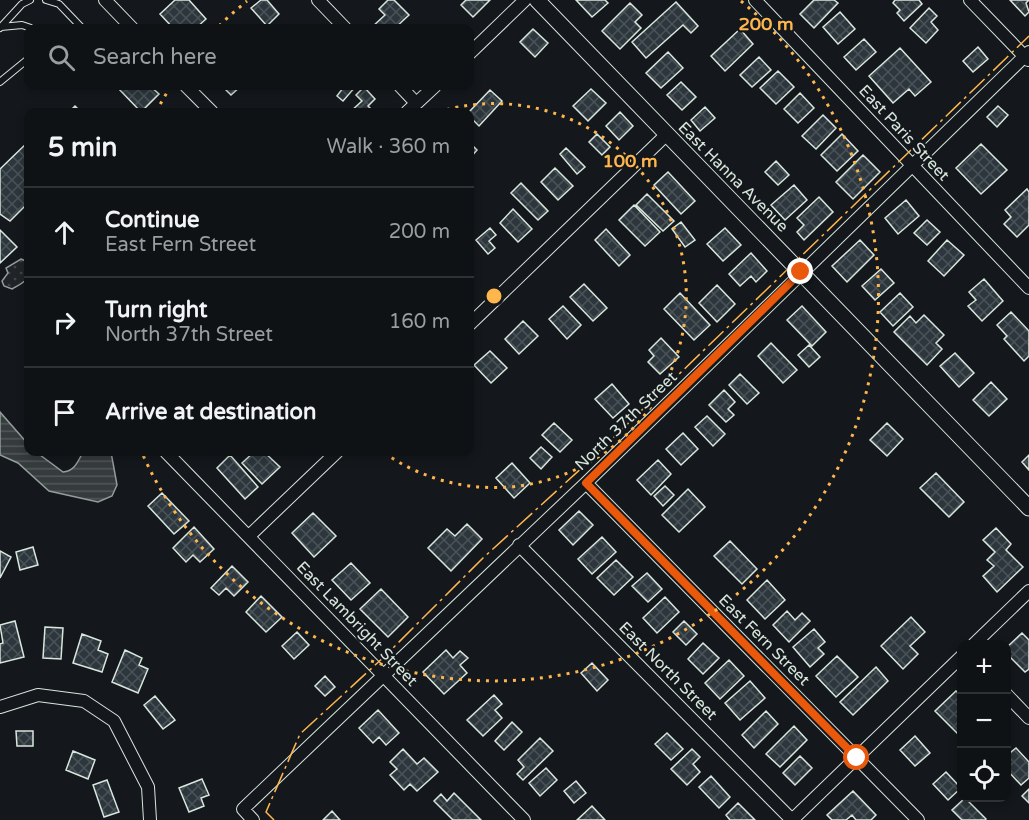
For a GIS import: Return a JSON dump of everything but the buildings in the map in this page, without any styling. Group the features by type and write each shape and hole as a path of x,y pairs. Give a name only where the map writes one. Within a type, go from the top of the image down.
{"street":[{"path":"105,0 126,24"},
{"path":"318,0 341,24"},
{"path":"474,48 525,0"},
{"name":"East Hanna Avenue","path":"537,0 1029,508"},
{"name":"East Paris Street","path":"755,0 1029,288"},
{"path":"969,0 1027,57"},
{"name":"North 37th Street","path":"253,820 243,809 586,483 911,165 1027,57"},
{"path":"190,90 208,108"},
{"path":"403,90 416,103"},
{"path":"410,108 431,90"},
{"path":"474,320 666,135"},
{"name":"East Lambright Street","path":"170,456 524,820"},
{"path":"249,536 333,456"},
{"name":"East Fern Street","path":"586,483 918,820"},
{"name":"East North Street","path":"519,545 792,820"},
{"path":"979,640 1029,591"},
{"path":"792,820 957,662"},
{"path":"0,707 38,695 84,701 114,721 148,787 150,820"},
{"path":"1011,699 1029,718"}],"lane":[{"path":"1,27 22,4 30,0"},
{"path":"46,0 59,4 78,24"},
{"path":"1,27 24,26"},
{"path":"0,82 24,62"}],"shaded area":[{"path":"21,259 24,260 24,281 12,289 4,286 2,281 8,273 6,268"},
{"path":"0,412 24,439 24,456 41,456 63,472 73,468 81,456 112,456 117,485 112,496 98,502 49,491 18,463 0,455"}],"power":[{"path":"274,820 266,812 300,734 385,656 483,558 585,465 1029,36"}],"route":[{"path":"801,272 586,483 857,758"}]}
